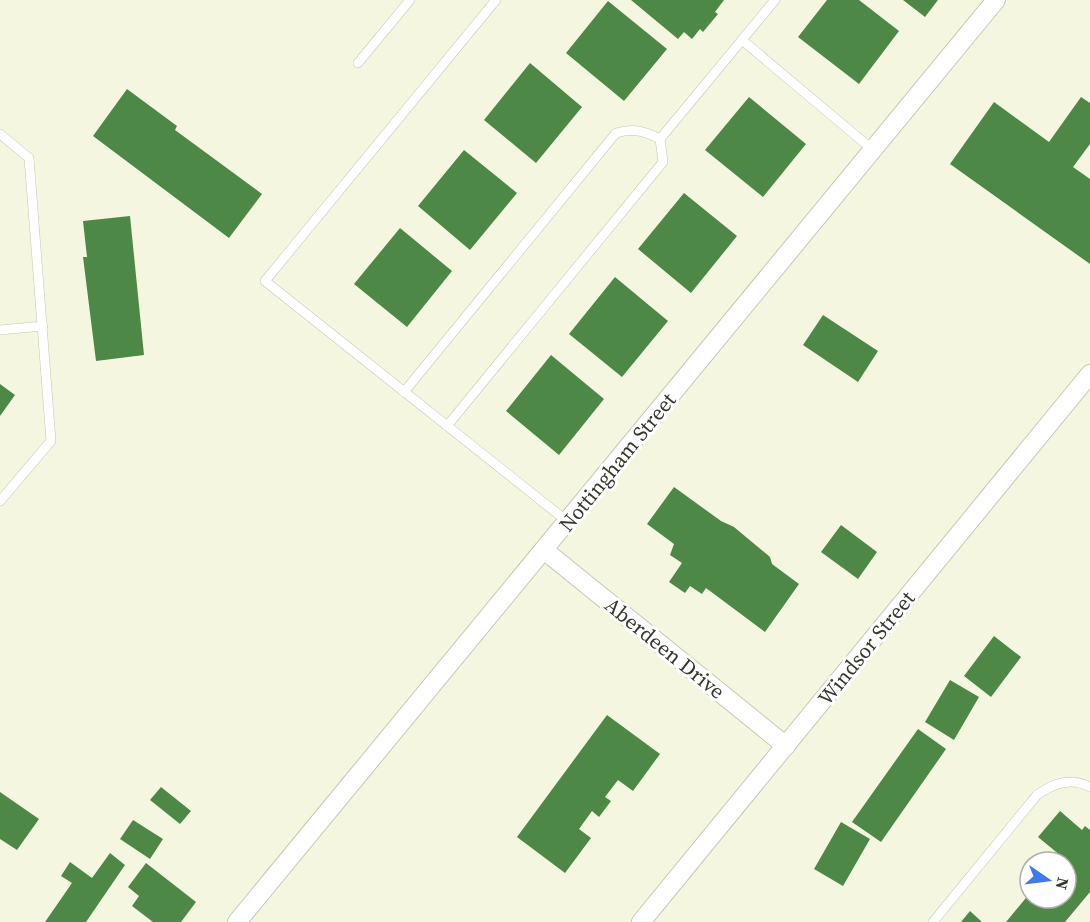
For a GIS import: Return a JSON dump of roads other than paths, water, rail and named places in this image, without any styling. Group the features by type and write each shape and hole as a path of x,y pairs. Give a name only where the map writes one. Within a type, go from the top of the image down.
{"street":[{"name":"Nottingham Street","path":"237,922 996,0"},
{"name":"Windsor Street","path":"641,922 1090,375"},
{"name":"Aberdeen Drive","path":"544,550 786,746"}],"lane":[{"path":"358,63 410,0"},
{"path":"496,0 265,281 568,522"},
{"path":"447,426 663,162 660,139 775,0"},
{"path":"742,40 873,150"},
{"path":"404,392 616,133 629,130 643,131 660,139"},
{"path":"0,134 29,158 51,441 0,501"},
{"path":"0,330 42,326"},
{"path":"933,922 1037,795 1052,784 1065,782 1083,783 1090,787"}]}
